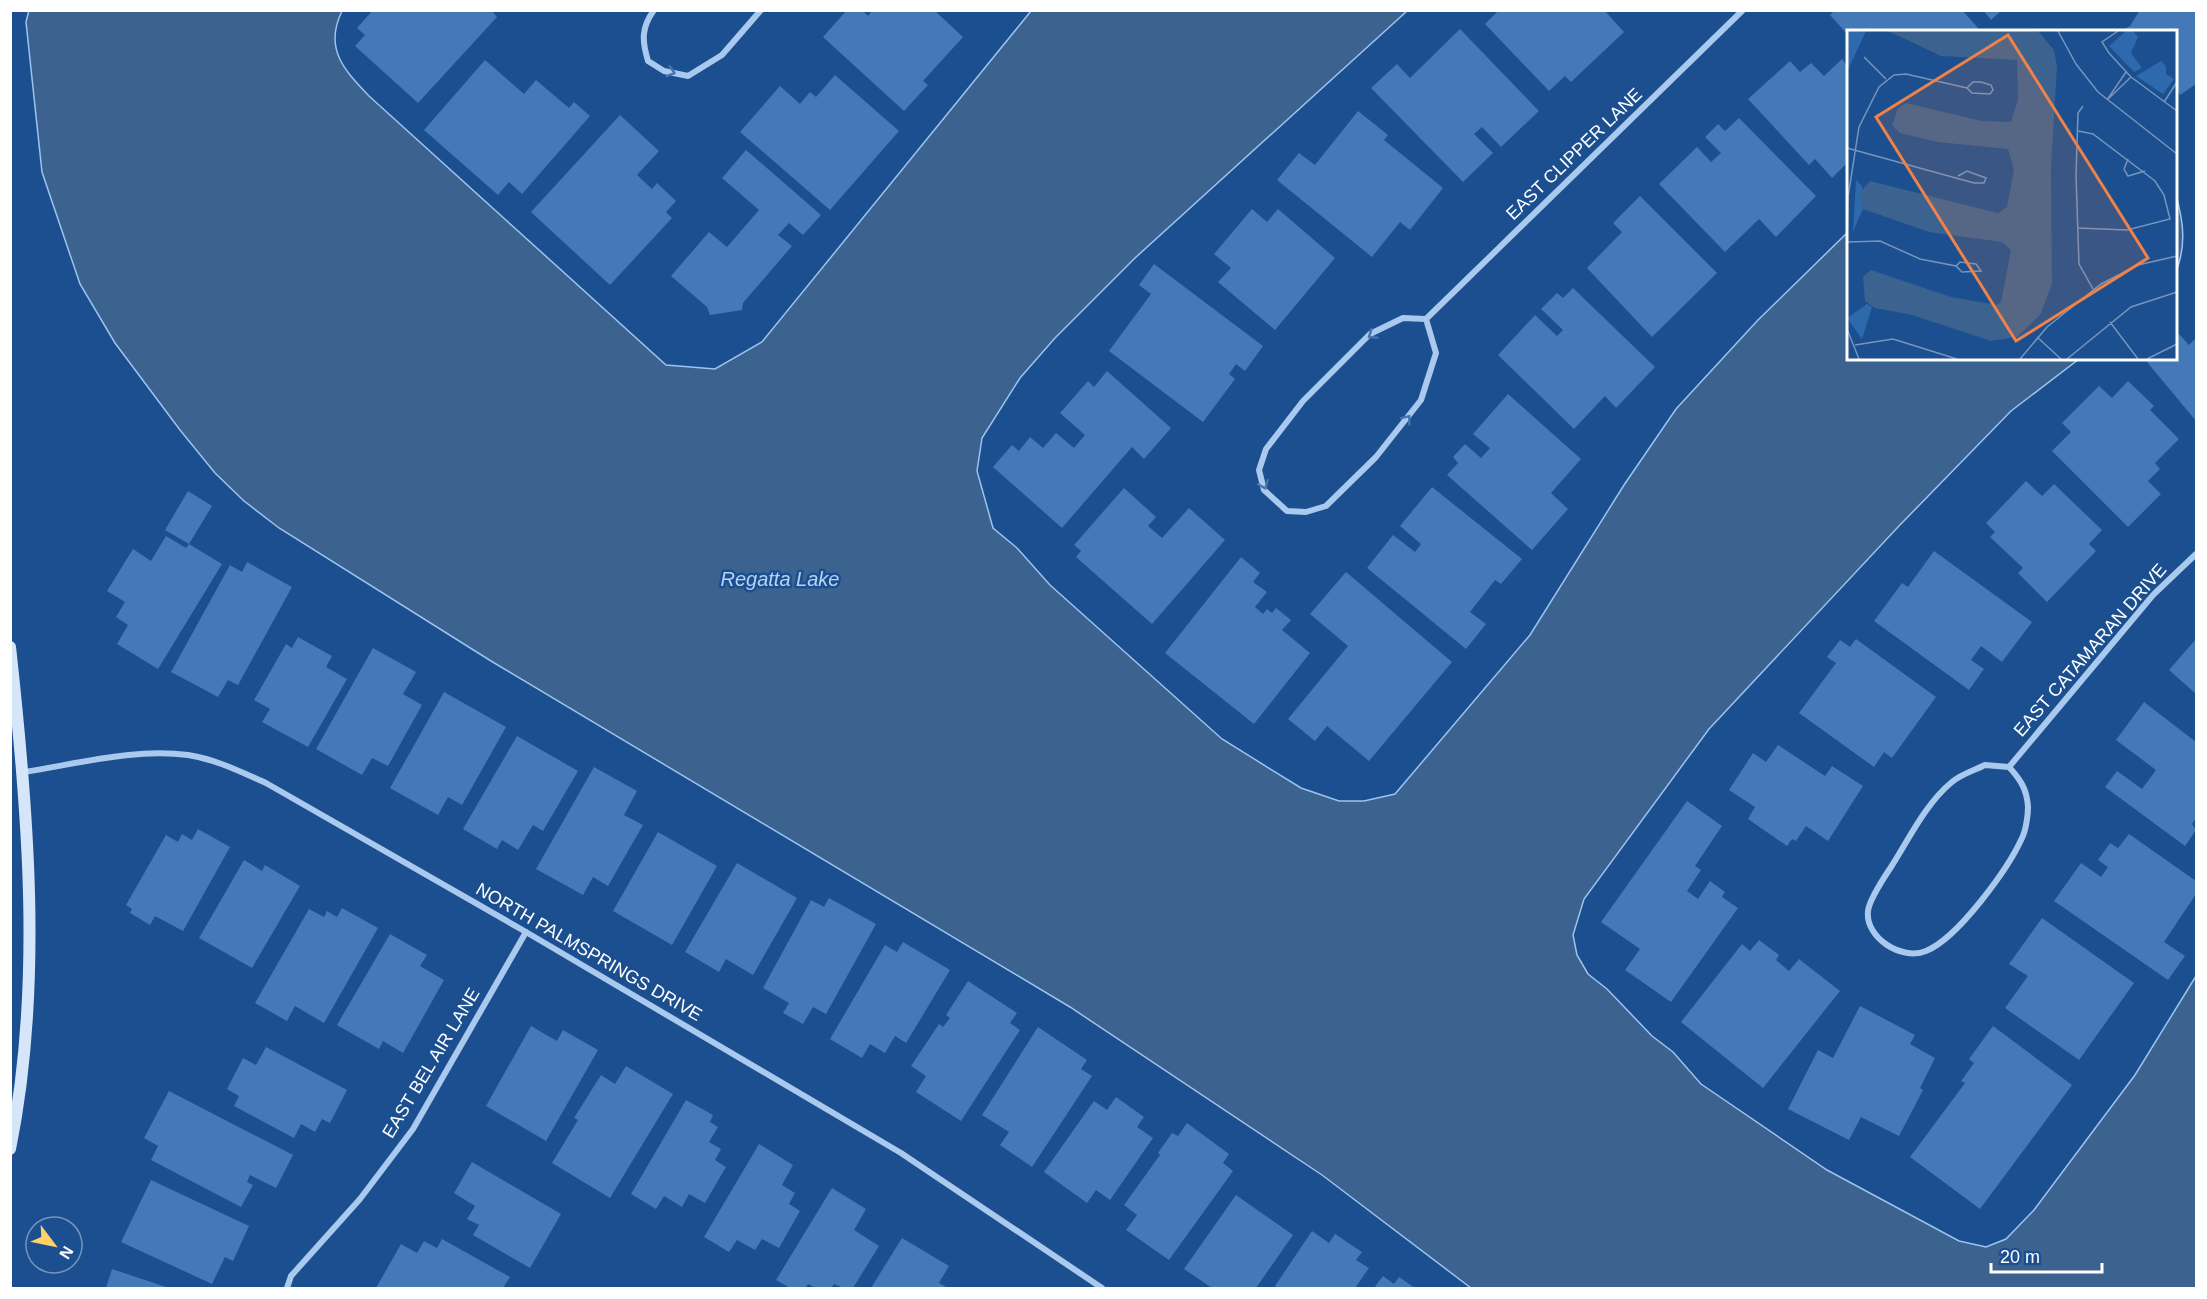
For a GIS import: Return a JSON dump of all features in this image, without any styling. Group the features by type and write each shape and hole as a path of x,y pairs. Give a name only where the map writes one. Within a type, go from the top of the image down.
{"street":[{"path":"654,10 645,22 642,40 648,61 664,71 688,76 722,55 761,10"},
{"name":"EAST CLIPPER LANE","path":"1426,319 1743,10"},
{"path":"1403,318 1426,319 1436,354 1421,400 1376,457 1326,506 1306,512 1287,511 1264,490 1259,470 1266,449 1303,401 1370,334 1403,318"},
{"name":"EAST CATAMARAN DRIVE","path":"2009,767 2153,595 2196,554"},
{"path":"10,647 24,772 30,924 23,1061 10,1149"},
{"name":"NORTH PALMSPRINGS DRIVE","path":"24,772 141,754 189,755 230,767 266,783 526,932 901,1153 1102,1288"},
{"path":"1985,765 2009,767 2023,782 2028,807 2024,836 1988,892 1953,932 1925,952 1904,952 1884,944 1870,928 1868,910 1890,869 1930,806 1953,781 1985,765"},
{"name":"EAST BEL AIR LANE","path":"287,1288 291,1276 360,1199 413,1129 526,932"}],"water":[{"name":"Regatta Lake","path":"29,10 342,11 335,36 339,57 351,77 369,96 666,365 715,369 762,342 1031,11 1407,11 1135,258 1055,338 1020,378 982,438 977,471 993,528 1017,548 1050,585 1222,739 1301,788 1339,801 1364,801 1395,794 1530,635 1624,485 1676,409 1758,320 1847,233 1847,360 2078,360 2011,411 1898,527 1709,729 1584,899 1573,935 1577,955 1588,974 1607,989 1652,1036 1673,1052 1701,1084 1827,1170 1959,1241 1986,1247 2006,1239 2034,1210 2135,1075 2196,976 2196,1288 1471,1288 1322,1175 1070,1007 491,661 279,528 244,501 215,473 180,430 115,343 80,284 42,172 26,22"},
{"path":"2177,200 2183,234 2177,269"}],"building":[{"path":"373,10 491,10 497,17 418,103 355,46 365,35 357,28"},
{"path":"847,10 862,10 868,16 873,10 934,10 963,37 923,81 928,85 904,111 823,37"},
{"path":"1499,10 1604,10 1624,32 1571,82 1565,76 1549,91 1485,24"},
{"path":"1835,10 1962,10 1978,28 1976,30 1847,30 1847,34 1830,15"},
{"path":"1983,10 2002,10 1991,20"},
{"path":"2140,10 2196,10 2196,84 2180,95 2177,90 2177,30 2123,30 2130,26"},
{"path":"1460,29 1539,111 1501,147 1482,127 1474,134 1493,153 1463,182 1371,88 1397,64 1410,78"},
{"path":"1842,59 1847,66 1847,163 1832,178 1815,159 1809,165 1748,99 1790,61 1800,72 1811,63 1824,76"},
{"path":"485,60 524,94 536,80 569,108 574,102 590,116 522,194 509,182 498,195 424,130"},
{"path":"835,75 899,131 830,210 740,132 780,86 800,104 810,92 816,97"},
{"path":"1358,111 1388,135 1384,140 1443,188 1410,230 1400,222 1372,257 1277,180 1299,153 1315,165"},
{"path":"620,115 659,151 637,175 652,189 657,183 676,201 666,212 672,218 610,285 531,212"},
{"path":"1739,118 1816,196 1776,237 1759,219 1725,252 1659,184 1697,147 1711,162 1721,153 1705,137 1718,124 1725,131"},
{"path":"746,150 821,215 803,235 789,223 778,235 792,246 743,303 742,310 710,315 707,307 671,276 709,232 727,247 759,210 722,178"},
{"path":"1640,196 1717,273 1652,337 1587,268 1622,232 1613,223"},
{"path":"1252,209 1267,222 1278,209 1335,258 1275,330 1218,282 1231,268 1214,254"},
{"path":"1154,264 1263,346 1245,371 1236,364 1229,374 1235,379 1203,422 1109,351 1151,294 1139,285"},
{"path":"1573,288 1655,367 1616,408 1605,396 1574,429 1498,355 1535,315 1557,336 1563,330 1541,309 1557,293 1563,298"},
{"path":"2179,334 2189,345 2196,338 2196,421 2147,362 2149,360 2177,360 2177,336"},
{"path":"1107,371 1171,428 1144,459 1132,447 1062,528 993,467 1012,445 1019,451 1030,437 1043,448 1056,433 1074,448 1085,435 1060,413 1088,381 1094,387"},
{"path":"2128,381 2154,406 2150,410 2179,439 2155,463 2160,469 2148,481 2161,494 2128,527 2052,451 2071,432 2062,423 2099,386 2112,398"},
{"path":"1508,394 1581,459 1551,493 1568,509 1532,550 1447,475 1458,463 1453,457 1465,444 1481,458 1490,448 1473,434"},
{"path":"2026,481 2042,496 2054,484 2102,530 2089,544 2096,551 2047,602 2018,573 2023,568 1990,537 1995,532 1986,523"},
{"path":"1432,487 1522,559 1501,584 1495,580 1470,612 1486,624 1466,649 1367,568 1393,535 1415,552 1421,544 1400,526"},
{"path":"1124,488 1156,517 1148,526 1162,538 1189,508 1225,540 1152,624 1076,557 1081,551 1074,545"},
{"path":"188,491 212,506 189,544 165,530"},
{"path":"166,536 186,548 189,544 222,564 158,669 117,644 128,625 116,617 125,602 107,591 133,549 151,561"},
{"path":"1934,551 2032,622 2002,662 1981,646 1971,660 1984,669 1969,690 1874,621 1902,583 1908,587"},
{"path":"1241,557 1260,573 1253,582 1267,592 1255,607 1263,614 1267,609 1272,613 1276,608 1291,620 1282,630 1310,653 1254,724 1165,653"},
{"path":"247,562 292,587 238,685 228,680 218,697 171,672 230,565 242,572"},
{"path":"1346,572 1452,662 1369,761 1327,726 1315,741 1288,719 1348,646 1310,614"},
{"path":"298,637 332,656 326,667 347,679 308,747 262,722 270,709 254,700 286,644 292,648"},
{"path":"1856,639 1936,697 1892,758 1884,752 1874,767 1799,713 1836,663 1827,657 1840,640 1850,647"},
{"path":"2196,639 2196,694 2169,670"},
{"path":"373,648 416,672 403,694 422,705 388,766 372,758 362,775 316,749"},
{"path":"444,692 506,727 462,805 448,797 438,815 390,788"},
{"path":"2144,702 2196,742 2196,818 2192,824 2196,830 2185,846 2105,787 2117,771 2142,789 2156,770 2116,740"},
{"path":"517,736 578,771 543,831 533,825 518,850 502,840 497,849 463,829"},
{"path":"1778,745 1825,776 1832,766 1863,786 1828,841 1806,826 1796,841 1792,839 1787,846 1748,819 1755,807 1729,790 1753,753 1766,762"},
{"path":"594,767 637,791 624,815 643,825 608,886 593,877 583,895 536,869"},
{"path":"1687,801 1722,826 1695,866 1701,870 1687,891 1698,899 1710,881 1725,892 1722,897 1738,908 1671,1002 1625,970 1640,949 1601,922"},
{"path":"198,829 230,847 183,931 155,916 150,925 130,913 132,909 126,905 166,835 178,842 182,834 192,840"},
{"path":"658,832 717,866 672,945 613,911"},
{"path":"2129,834 2196,881 2196,894 2164,942 2185,956 2168,980 2054,901 2081,863 2101,877 2108,867 2098,860 2110,843 2118,848"},
{"path":"244,860 262,871 265,865 300,886 252,968 199,938"},
{"path":"737,863 797,898 753,975 726,959 719,972 685,952"},
{"path":"829,898 876,924 826,1014 813,1007 803,1024 783,1013 789,1003 763,988 811,900 824,907"},
{"path":"342,908 378,928 324,1023 295,1006 287,1021 255,1003 309,909 324,917 327,911 337,917"},
{"path":"2042,918 2134,983 2079,1060 2005,1008 2028,976 2009,964"},
{"path":"390,934 427,955 420,966 444,980 403,1053 383,1041 379,1049 337,1025"},
{"path":"1759,940 1779,955 1776,960 1789,971 1799,959 1840,991 1763,1088 1681,1022 1742,944 1750,951"},
{"path":"903,942 950,970 906,1043 895,1036 885,1053 870,1044 862,1058 830,1039 885,945 897,952"},
{"path":"968,981 1017,1013 1010,1023 1020,1030 961,1121 916,1092 926,1076 911,1066 939,1024 943,1027 950,1018 946,1015"},
{"path":"1860,1006 1915,1035 1910,1044 1935,1058 1920,1088 1923,1090 1899,1136 1861,1117 1849,1140 1788,1109 1818,1050 1833,1058"},
{"path":"531,1026 557,1041 563,1030 598,1050 546,1141 486,1106"},
{"path":"1993,1026 2072,1085 1980,1209 1910,1157 1965,1083 1961,1081 1974,1063 1969,1059"},
{"path":"1038,1027 1087,1060 1081,1069 1092,1076 1032,1167 1000,1145 1009,1132 982,1115"},
{"path":"266,1047 347,1090 330,1123 322,1119 315,1132 301,1124 294,1138 234,1106 239,1096 227,1089 243,1058 256,1065"},
{"path":"626,1066 673,1094 610,1198 552,1163 578,1120 574,1118 601,1075 615,1084"},
{"path":"169,1091 293,1155 276,1188 250,1175 247,1182 253,1185 241,1207 151,1160 158,1146 144,1138"},
{"path":"1116,1097 1144,1117 1137,1127 1153,1138 1110,1200 1096,1190 1087,1203 1044,1172 1094,1101 1107,1110"},
{"path":"686,1100 713,1115 710,1122 718,1127 709,1142 721,1149 715,1160 726,1167 705,1203 689,1194 682,1207 664,1196 656,1209 631,1194"},
{"path":"1187,1123 1229,1154 1223,1163 1233,1171 1169,1260 1126,1230 1137,1215 1124,1205 1160,1155 1158,1153 1172,1133 1178,1136"},
{"path":"759,1144 793,1165 782,1185 795,1193 789,1204 800,1211 779,1248 762,1239 755,1250 737,1240 729,1252 704,1237"},
{"path":"472,1162 561,1214 530,1268 473,1235 479,1225 467,1219 475,1206 454,1193"},
{"path":"151,1180 249,1226 233,1261 225,1257 212,1284 121,1242"},
{"path":"832,1188 866,1209 854,1230 879,1246 853,1288 843,1288 834,1284 831,1288 816,1288 808,1284 805,1288 790,1288 776,1280"},
{"path":"1236,1195 1293,1235 1256,1288 1212,1288 1184,1269"},
{"path":"1312,1231 1329,1243 1335,1234 1362,1252 1356,1260 1369,1268 1355,1288 1279,1288 1275,1286"},
{"path":"902,1238 949,1266 939,1283 948,1288 871,1288"},
{"path":"442,1239 510,1277 503,1288 376,1288 401,1244 417,1253 424,1241 437,1248"},
{"path":"112,1269 169,1288 106,1288"},
{"path":"1383,1276 1394,1284 1399,1277 1415,1288 1374,1288"}]}
